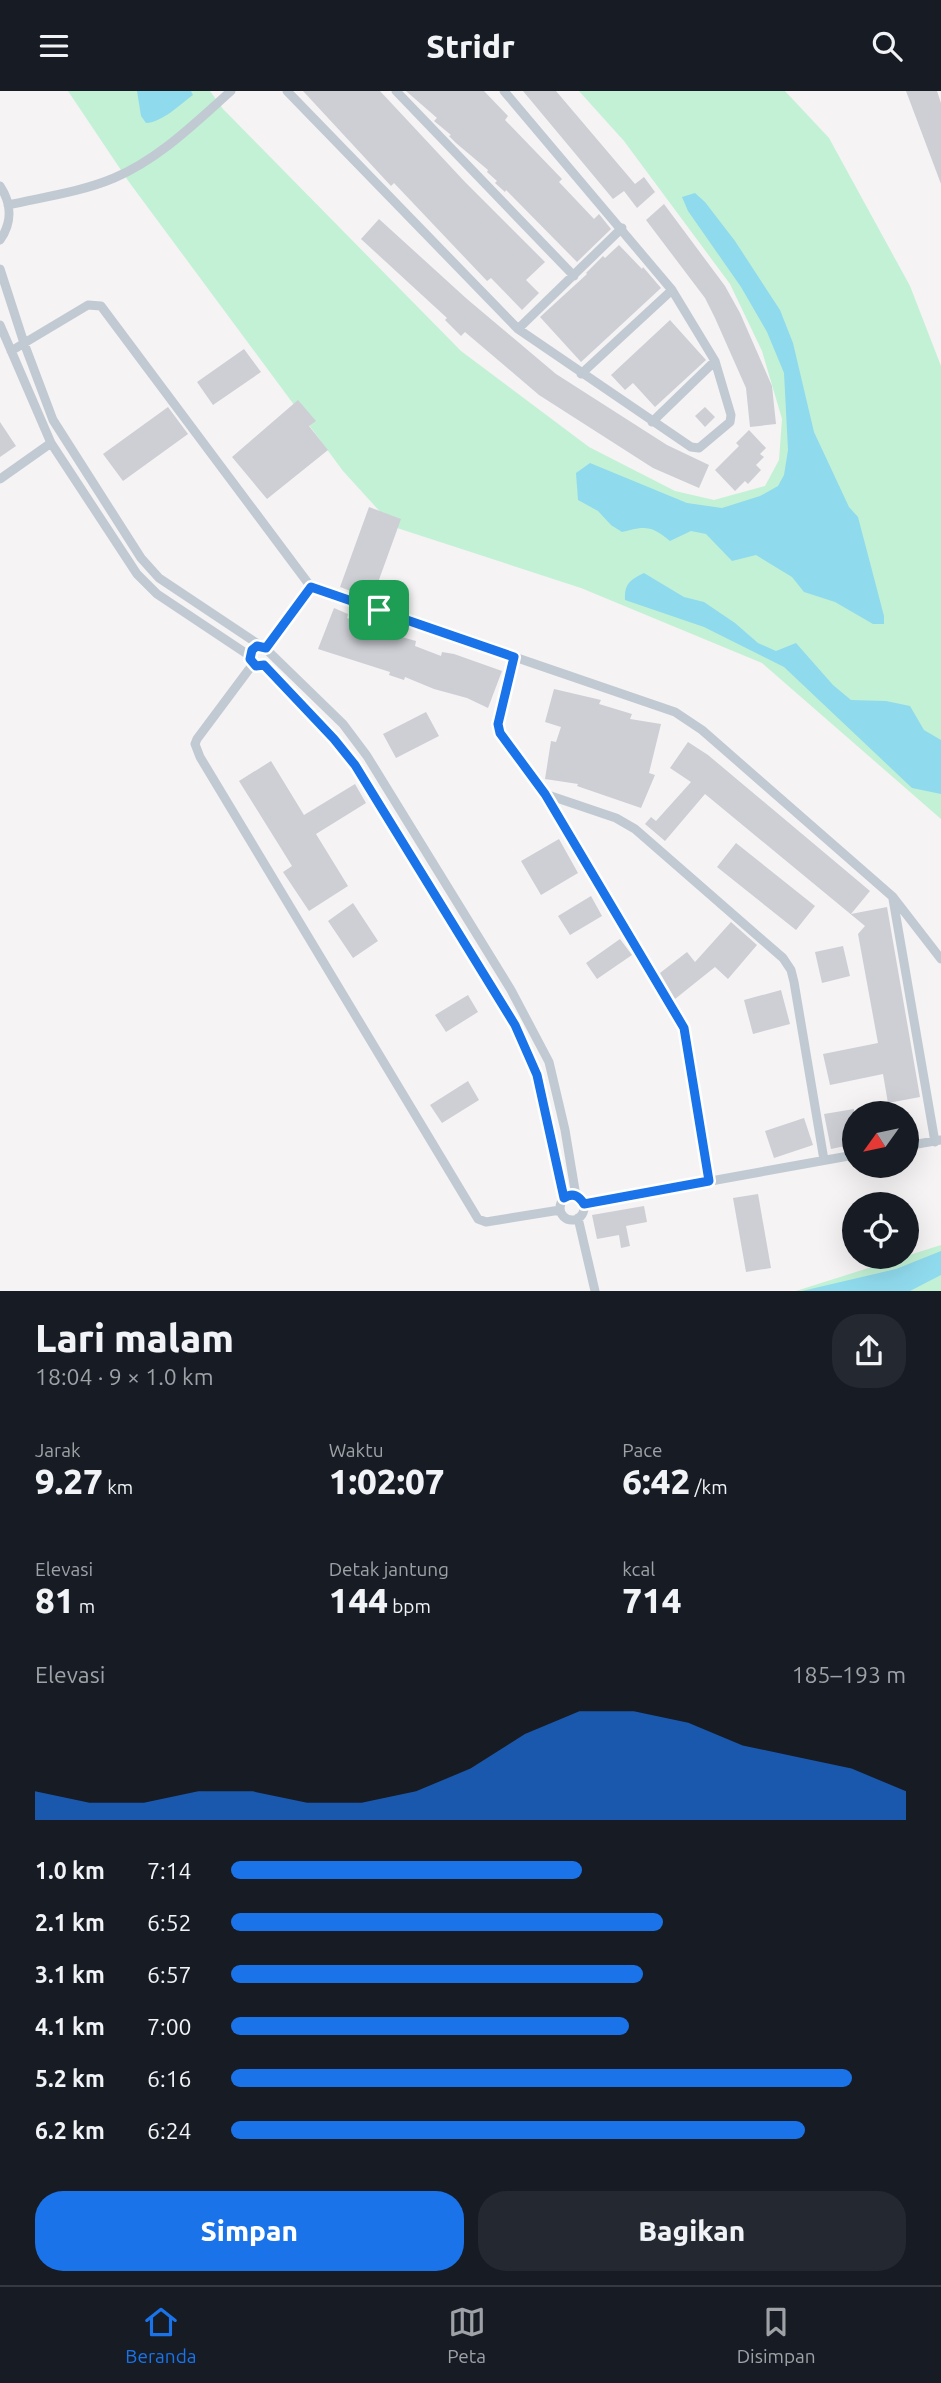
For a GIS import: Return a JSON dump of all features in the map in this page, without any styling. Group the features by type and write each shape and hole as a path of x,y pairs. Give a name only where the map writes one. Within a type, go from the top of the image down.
{"street":[{"path":"8,205 114,178 171,145 231,91"},
{"path":"287,91 518,329 652,422 691,447 699,448 728,425 731,415 715,361 672,290 504,91"},
{"path":"396,91 574,276"},
{"path":"0,186 8,205 8,225 0,240"},
{"path":"518,329 622,228"},
{"path":"0,269 53,420 141,558 159,578 265,649 343,724 367,755 511,990 549,1062 565,1130 576,1196 584,1204 584,1211 578,1218 569,1220 560,1210"},
{"path":"581,373 672,290"},
{"path":"11,351 88,305 101,306 311,587 675,712 702,730 893,898 941,959"},
{"path":"0,325 51,443 137,574 157,594 251,660 264,665 355,765 515,1025 529,1054 545,1105 564,1198 560,1210"},
{"path":"652,422 715,361"},
{"path":"0,479 51,443"},
{"path":"311,587 265,649 252,650 251,660 197,739 195,744 200,757 478,1219 486,1223 560,1210"},
{"path":"264,665 268,661 265,649"},
{"path":"514,657 498,724 500,733 545,794 684,1028 709,1181"},
{"path":"545,794 616,818 635,829 783,958 791,970 794,982 824,1160"},
{"path":"441,904 454,896"},
{"path":"893,898 938,1141 919,1144"},
{"path":"584,1204 842,1157"},
{"path":"564,1198 576,1196"},
{"path":"578,1218 595,1291"}],"green space":[{"path":"68,91 210,91 223,109 461,351 589,447 675,491 714,500 765,486 779,460 782,419 762,351 730,284 624,141 579,91 785,91 829,138 910,286 941,366 941,819 762,663 581,588 394,527 343,471 129,182"},
{"path":"941,1245 941,1291 796,1291 865,1269 919,1269 919,1252"}],"water":[{"path":"137,91 191,91 193,95 165,116 146,123 141,116"},
{"path":"695,193 735,241 780,310 793,343 814,432 849,507 858,517 884,624 873,624 835,602 804,592 792,577 756,555 732,561 706,534 691,531 670,541 648,528 622,532 598,511 578,500 576,473 590,463 687,503 722,508 760,496 778,486 784,475 788,450 784,373 767,332 741,287 688,211 682,197"},
{"path":"644,573 684,597 704,602 758,643 776,651 796,643 833,685 851,700 886,701 910,706 924,730 941,740 941,794 912,788 784,667 704,627 625,600 629,583"},
{"path":"941,1251 941,1275 910,1291 802,1291 896,1269 919,1269 919,1260"}],"building":[{"path":"303,91 380,91 545,262 526,280 539,293 522,310 491,278 487,281 394,183 391,186"},
{"path":"406,91 484,91 508,116 505,120 562,179 559,182 594,219 599,214 611,229 577,262 506,190 505,192 495,183 497,181 488,170 434,121 437,118"},
{"path":"523,91 556,91 635,184 644,177 655,192 637,208 624,191 613,199"},
{"path":"906,91 937,91 941,103 941,184"},
{"path":"664,204 725,286 740,313 772,386 776,424 750,427 746,388 705,298 646,220"},
{"path":"379,219 467,299 556,374 667,445 709,465 699,488 653,468 539,395 465,332 461,336 445,320 447,318 361,239"},
{"path":"619,245 661,288 581,362 540,317 603,256 605,258"},
{"path":"670,320 706,360 655,407 633,383 625,390 611,375"},
{"path":"244,349 261,372 213,405 197,382"},
{"path":"298,400 316,421 309,426 328,450 267,499 232,457"},
{"path":"168,407 188,434 123,481 103,454"},
{"path":"705,407 715,417 705,427 695,416"},
{"path":"0,422 16,446 0,457"},
{"path":"749,430 766,448 760,454 764,457 756,465 761,470 748,484 745,481 735,491 715,470 739,446 736,443"},
{"path":"369,507 401,519 372,599 340,587"},
{"path":"334,608 348,614 347,618 416,641 415,646 441,656 442,652 454,654 502,671 488,708 467,698 405,677 404,680 389,675 390,672 318,649"},
{"path":"554,689 601,700 599,704 632,714 630,719 661,724 649,773 655,775 641,808 577,786 578,784 545,779 551,741 556,742 561,727 545,722"},
{"path":"426,712 439,736 396,758 383,734"},
{"path":"688,742 708,755 870,891 851,914 887,907 920,1097 888,1101 883,1074 830,1085 823,1054 878,1043 858,934 865,926 705,794 665,841 645,824 651,817 656,821 691,782 670,768"},
{"path":"271,761 304,815 355,784 366,803 316,834 348,886 309,911 283,872 292,866 239,781"},
{"path":"559,839 578,873 541,895 521,861"},
{"path":"736,843 815,906 796,930 717,867"},
{"path":"591,896 602,916 570,935 558,916"},
{"path":"353,903 378,941 353,958 328,921"},
{"path":"731,922 757,945 728,979 715,967 675,999 660,973 687,952 695,962"},
{"path":"620,939 632,955 597,979 586,963"},
{"path":"843,946 850,976 822,983 815,952"},
{"path":"781,990 790,1024 753,1034 744,1000"},
{"path":"468,995 478,1012 446,1032 435,1015"},
{"path":"468,1081 479,1100 442,1123 430,1105"},
{"path":"842,1111 842,1147 831,1149 824,1114"},
{"path":"804,1118 813,1145 774,1158 765,1131"},
{"path":"758,1194 771,1268 746,1272 733,1198"},
{"path":"644,1206 647,1222 626,1226 630,1246 621,1248 619,1235 597,1239 592,1215"}],"route":[{"path":"311,587 379,610 514,657 498,724 500,733 545,794 678,1015 688,1041 709,1181 584,1204 576,1196 564,1198 537,1075 515,1025 355,765 264,665 256,666 251,662 252,650 257,646 266,648 311,587"}]}
